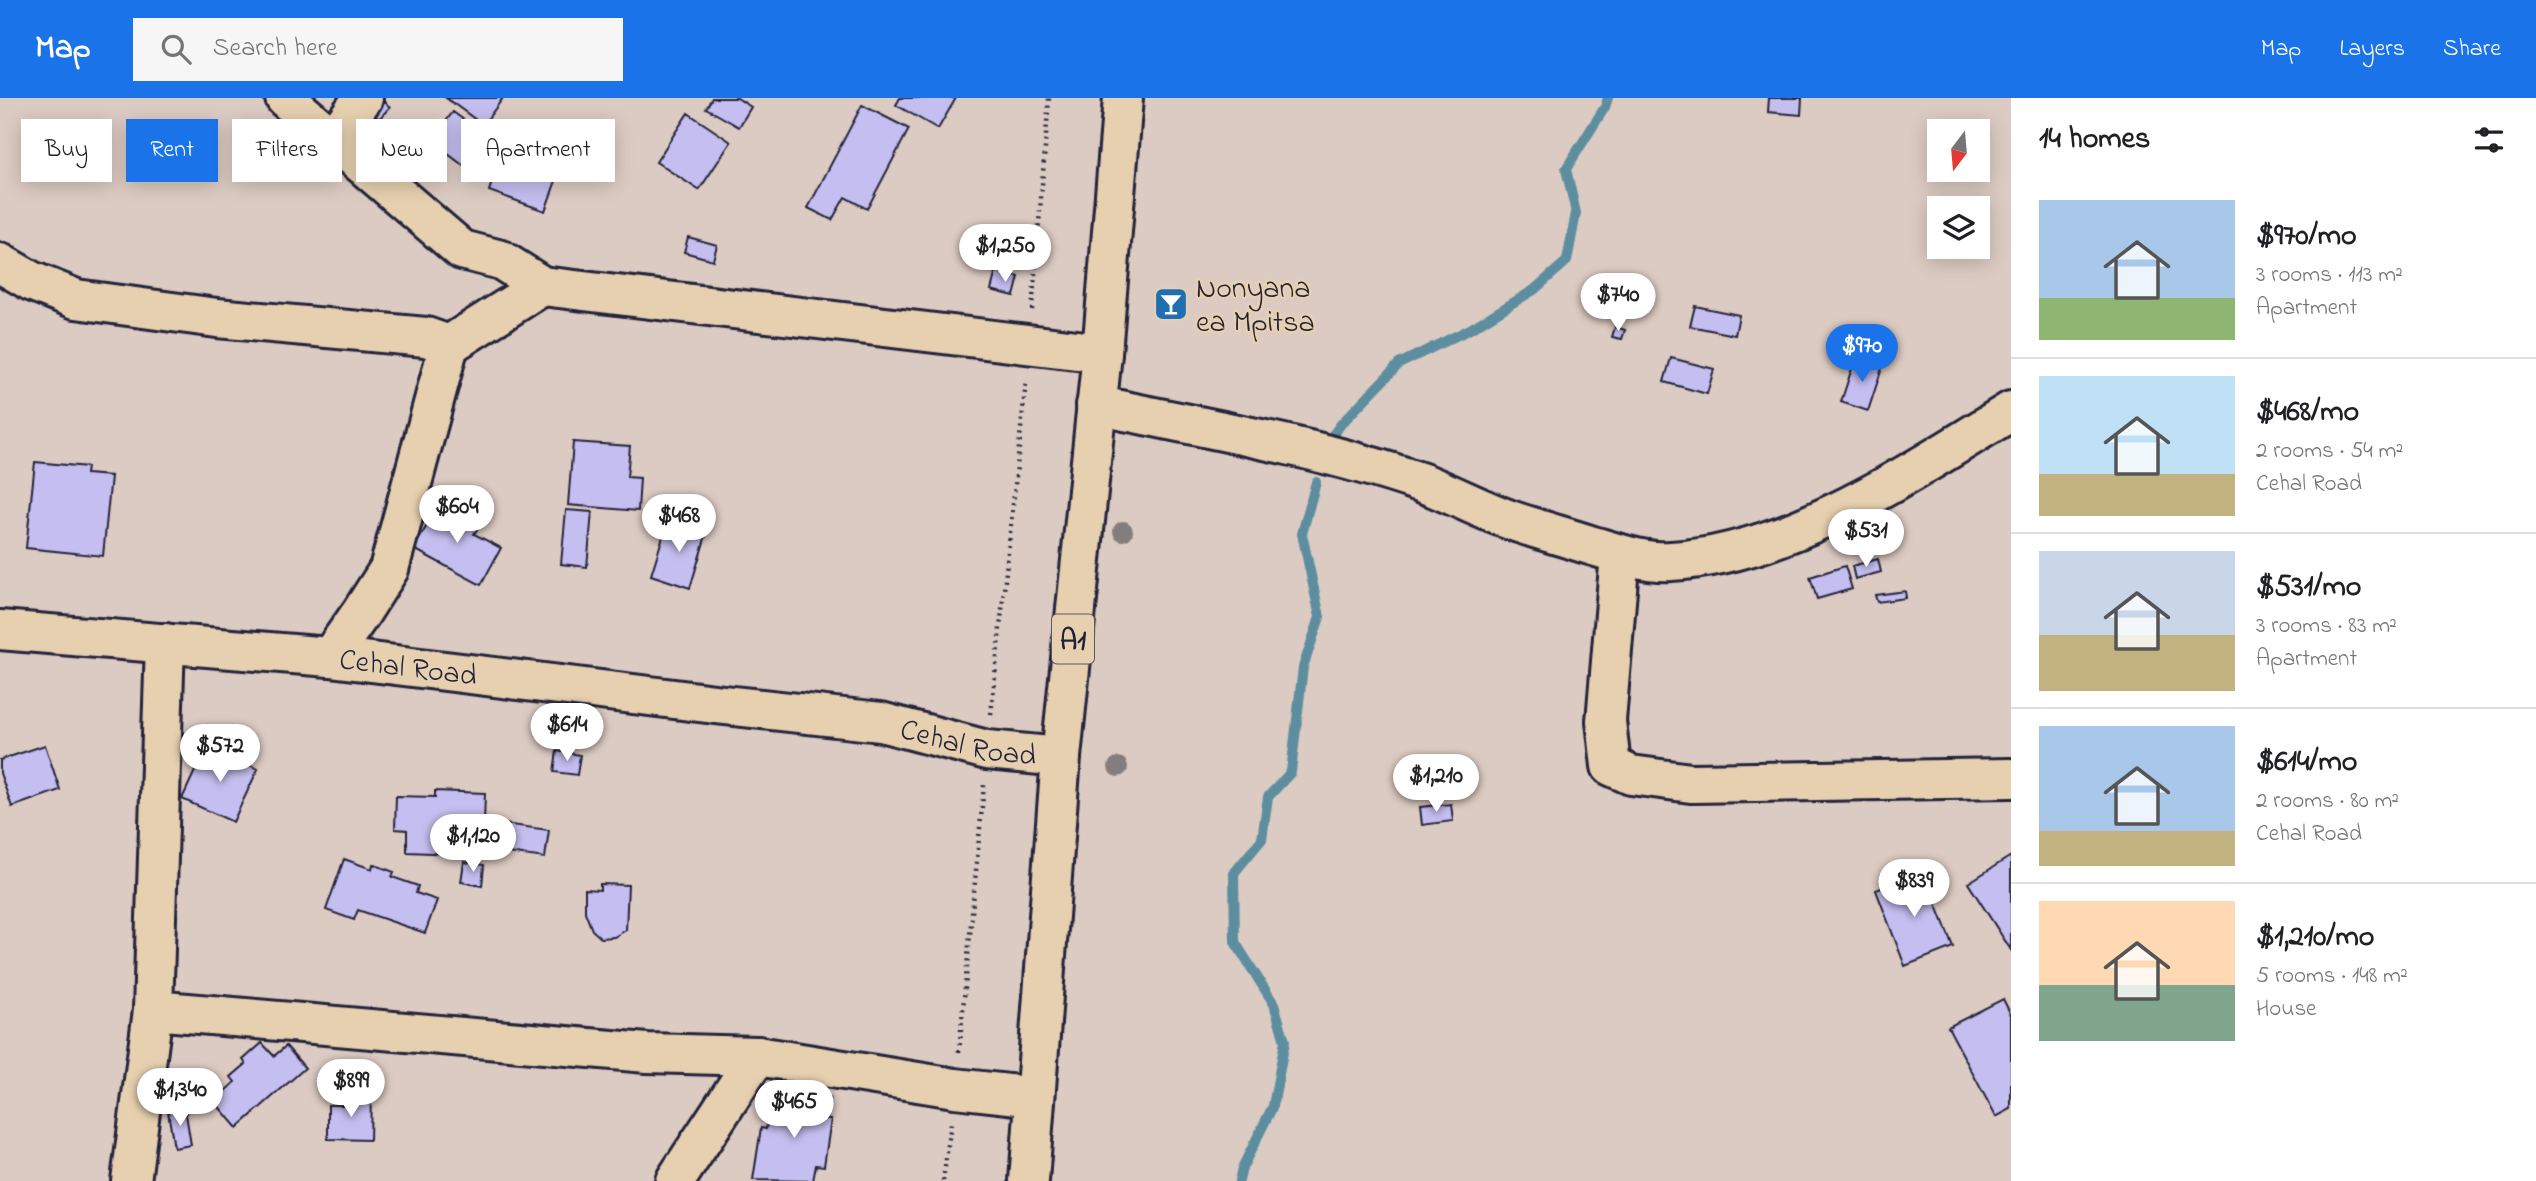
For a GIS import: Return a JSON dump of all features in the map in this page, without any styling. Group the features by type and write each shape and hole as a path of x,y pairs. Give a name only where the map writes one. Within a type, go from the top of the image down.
{"street":[{"path":"285,98 309,119"},
{"path":"342,127 363,98"},
{"name":"A1","path":"1029,1181 1061,757 1102,353 1122,98"},
{"path":"342,148 462,250 501,260 542,286 1102,353"},
{"path":"0,262 31,281 76,299 217,318 426,337 449,345"},
{"path":"330,657 389,569 449,345 542,286"},
{"path":"1096,405 1290,445 1420,483 1511,520 1620,554 1668,562 1757,546 1885,488 2011,411"},
{"path":"1620,554 1606,721 1611,766 1631,775 1691,783 2011,778"},
{"name":"Cehal Road","path":"0,631 330,657 881,722 987,750 1061,757"},
{"path":"131,1181 153,1010 164,643"},
{"path":"153,1010 647,1053 757,1056 955,1088 1035,1097"},
{"path":"675,1181 757,1056"}],"path":[{"path":"943,1181 955,1088 1030,343 1049,98"}],"building":[{"path":"380,98 390,107 379,119 366,107"},
{"path":"446,98 503,98 487,119 475,119"},
{"path":"712,98 737,98 751,107 739,127 706,108"},
{"path":"900,98 956,98 938,129 896,105"},
{"path":"1769,98 1802,98 1801,115 1768,112"},
{"path":"862,105 909,129 867,209 845,197 832,220 808,208"},
{"path":"453,112 463,119 461,164 447,153 447,120"},
{"path":"688,113 731,142 699,190 656,162"},
{"path":"492,182 555,182 545,211 489,191"},
{"path":"688,237 717,245 713,260 684,252"},
{"path":"996,271 1019,277 1014,296 991,290"},
{"path":"1695,306 1739,315 1735,335 1690,326"},
{"path":"1615,327 1625,330 1622,339 1612,337"},
{"path":"1856,356 1883,365 1868,411 1841,402"},
{"path":"1671,358 1714,369 1707,394 1664,382"},
{"path":"573,442 630,446 627,477 640,478 638,511 568,505"},
{"path":"35,462 87,467 86,474 111,476 103,556 26,548"},
{"path":"439,503 480,525 474,534 501,548 481,585 414,549"},
{"path":"566,510 592,512 587,567 561,564"},
{"path":"668,520 707,532 690,588 651,575"},
{"path":"1878,559 1881,572 1855,579 1852,566"},
{"path":"1845,566 1852,589 1817,599 1810,577"},
{"path":"1905,591 1906,598 1877,602 1875,595"},
{"path":"45,745 60,790 12,807 0,773 0,760"},
{"path":"207,745 258,769 233,822 182,799"},
{"path":"557,751 580,755 577,775 554,772"},
{"path":"435,791 485,793 483,855 407,852 407,830 395,829 396,796 435,797"},
{"path":"1451,804 1453,821 1422,825 1420,807"},
{"path":"504,824 549,830 545,858 500,852"},
{"path":"2011,856 2011,950 1968,883"},
{"path":"344,859 372,869 373,864 394,872 392,877 418,886 416,893 437,900 425,933 358,910 354,920 326,910"},
{"path":"464,862 484,865 482,886 461,882"},
{"path":"1924,872 1953,947 1905,966 1876,890"},
{"path":"600,884 628,885 626,930 614,937 601,938 592,930 585,912 585,889 600,890"},
{"path":"2003,999 2011,1015 2011,1109 1996,1117 1948,1027"},
{"path":"262,1043 274,1056 286,1046 305,1068 237,1128 214,1101 235,1082 231,1077 246,1064 243,1060"},
{"path":"792,1092 830,1098 827,1119 831,1119 824,1166 816,1165 813,1181 753,1180 761,1128 766,1129 769,1107 789,1110"},
{"path":"351,1094 371,1095 370,1140 328,1139 328,1105 351,1105"},
{"path":"185,1108 191,1145 174,1148 168,1111"}],"waterway":[{"path":"1330,439 1399,364 1470,329 1534,290 1567,261 1576,213 1566,169 1608,98"},
{"path":"1239,1181 1242,1168 1273,1106 1285,1041 1274,1004 1235,942 1234,873 1262,839 1268,797 1291,772 1303,667 1320,617 1302,534 1316,482"}],"place":[{"name":"Nonyana ea Mpitsa","path":"1171,304"}]}
